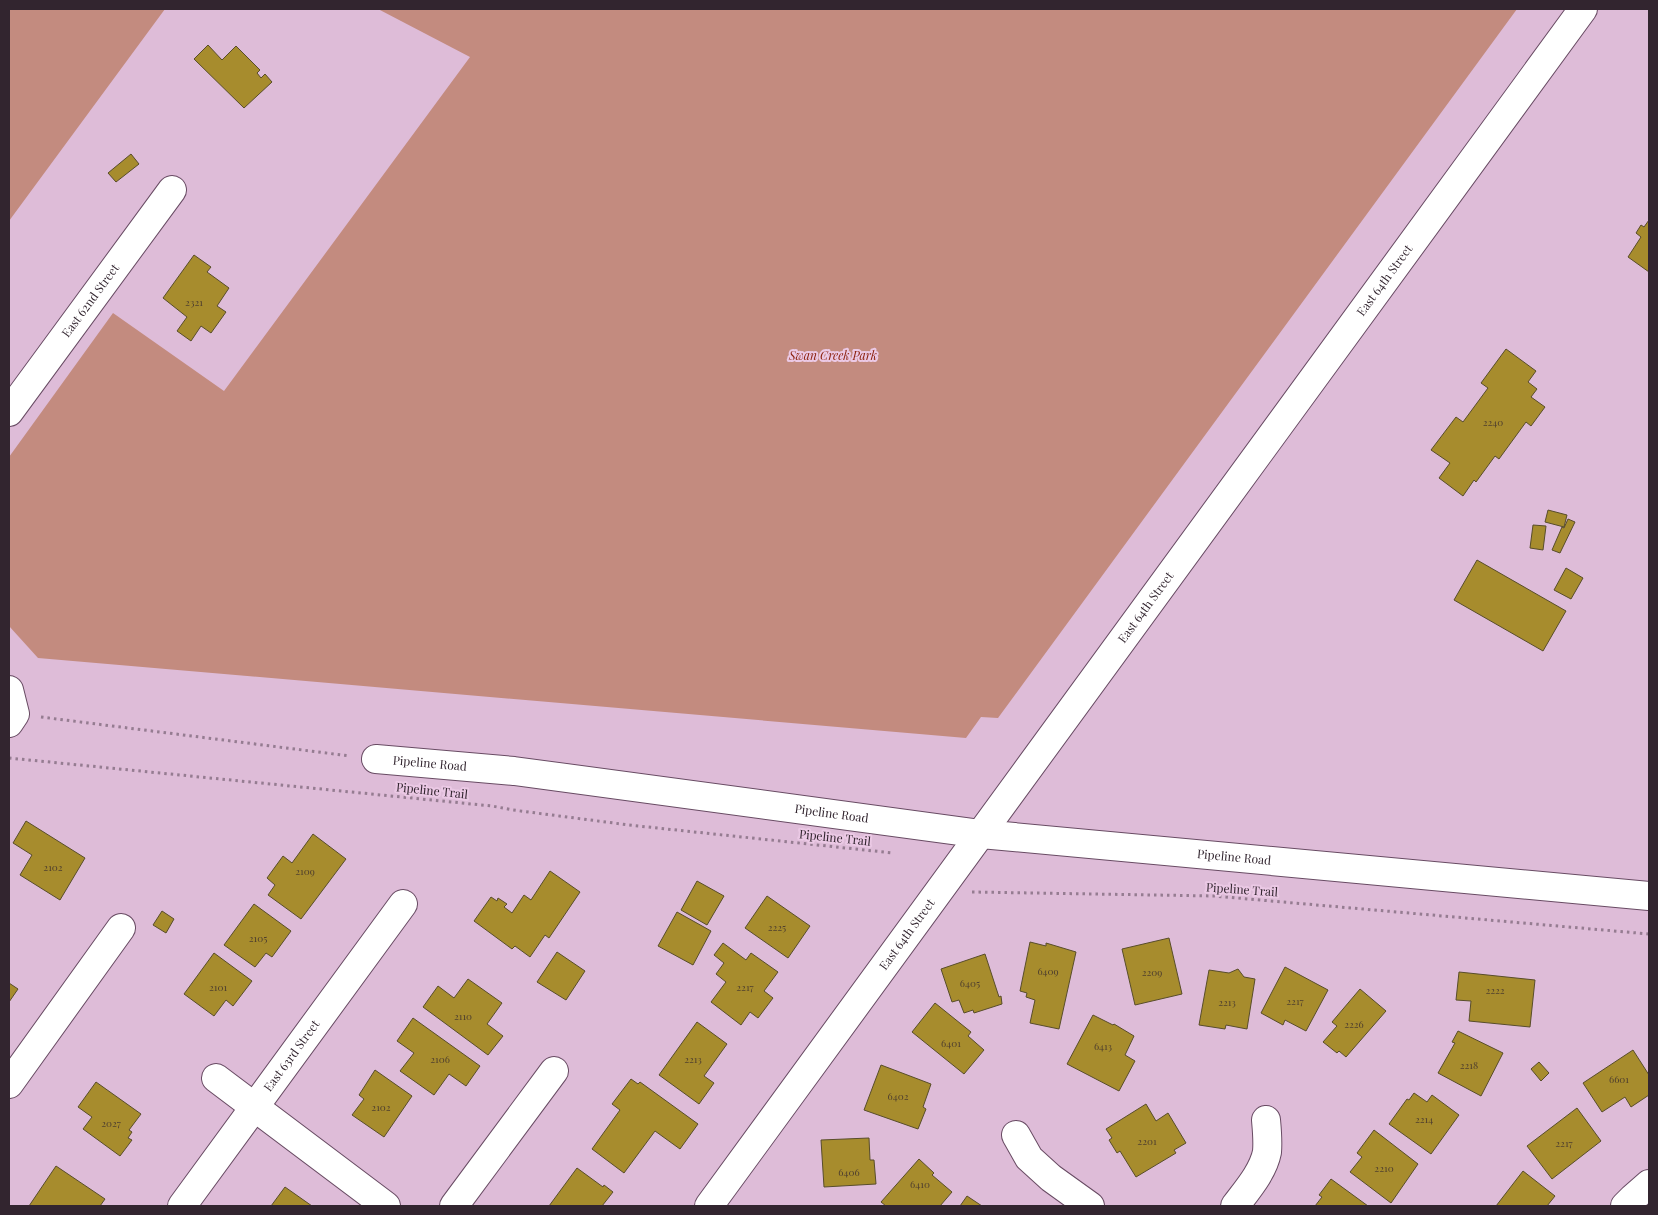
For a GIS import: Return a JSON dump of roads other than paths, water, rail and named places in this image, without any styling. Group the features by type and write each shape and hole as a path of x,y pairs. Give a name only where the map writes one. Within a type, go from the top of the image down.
{"street":[{"name":"East 64th Street","path":"709,1206 1583,9"},
{"name":"East 62nd Street","path":"9,412 172,190"},
{"name":"Pipeline Road","path":"376,759 514,770 981,834 1649,896"},
{"name":"East 63rd Street","path":"182,1206 403,904"},
{"path":"9,1084 121,928"},
{"path":"454,1206 554,1070"},
{"path":"216,1078 386,1206"},
{"path":"1235,1206 1258,1174 1266,1154 1268,1141 1266,1120"},
{"path":"1016,1135 1029,1158 1051,1178 1090,1206"},
{"path":"1625,1206 1649,1184"}],"park label":[{"name":"Swan Creek Park","path":"833,356"}]}
